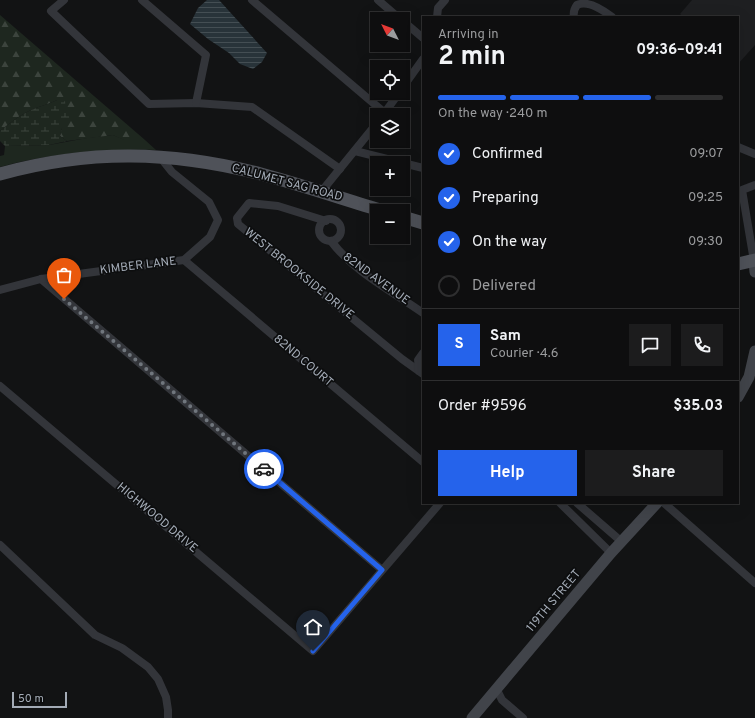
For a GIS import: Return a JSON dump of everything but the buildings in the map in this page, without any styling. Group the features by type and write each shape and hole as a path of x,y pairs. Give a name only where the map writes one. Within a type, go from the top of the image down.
{"main road":[{"name":"CALUMET SAG ROAD","path":"0,174 23,167 71,158 112,155 159,156 195,160 261,174 370,207"},
{"path":"410,219 422,223"},
{"path":"739,264 754,264"}],"street":[{"path":"64,0 51,11 149,104 196,103 252,107 340,170"},
{"path":"142,0 206,55 196,103"},
{"path":"252,0 377,108"},
{"path":"378,0 392,12"},
{"path":"437,16 438,8 446,0"},
{"path":"574,16 576,7 580,2 586,0 594,3 611,16"},
{"path":"410,27 422,37"},
{"path":"410,77 422,59"},
{"path":"321,192 370,132"},
{"path":"739,147 755,154"},
{"path":"355,151 422,168"},
{"name":"KIMBER LANE","path":"0,290 41,279 184,260 210,237 218,220 209,202 172,172 159,156"},
{"path":"754,264 740,191 755,185"},
{"name":"WEST BROOKSIDE DRIVE","path":"326,221 278,206 249,203 237,218 238,224 402,359 421,372"},
{"path":"334,220 340,226 341,233 339,237 331,241 324,240 320,236 319,227 326,221 334,220"},
{"name":"82ND AVENUE","path":"331,241 350,263 422,312"},
{"name":"82ND COURT","path":"184,260 422,461"},
{"path":"41,279 382,570 439,504"},
{"path":"739,395 749,377 754,363 755,350"},
{"path":"421,372 418,360 422,354"},
{"name":"HIGHWOOD DRIVE","path":"0,386 313,651 382,570"},
{"path":"561,504 611,553"},
{"path":"579,504 622,542"},
{"name":"119TH STREET","path":"472,718 611,553 656,504"},
{"path":"665,504 755,583"},
{"path":"0,545 95,635 122,648 148,667 158,679 166,697 168,718"},
{"path":"496,690 502,700 523,718"}],"shaded area":[{"path":"207,0 219,0 267,53 262,62 253,69 240,64 229,53 208,39 190,24 198,8"},
{"path":"692,0 755,0 755,45 739,63 739,16 683,16 680,14"}],"green space":[{"path":"0,15 145,140 124,140 113,135 67,141 60,136 66,112 57,100 23,114 0,131"},
{"path":"57,100 65,101 66,112 73,118 62,128 60,136 67,141 49,145 5,146 0,141 0,131 16,118 30,110"},
{"path":"113,135 125,140 145,140 156,150 116,150 58,155 0,167 0,156 4,155 5,146 49,145"}],"way so far":[{"path":"64,299 264,469"}],"route":[{"path":"264,469 382,570 313,651"}]}
